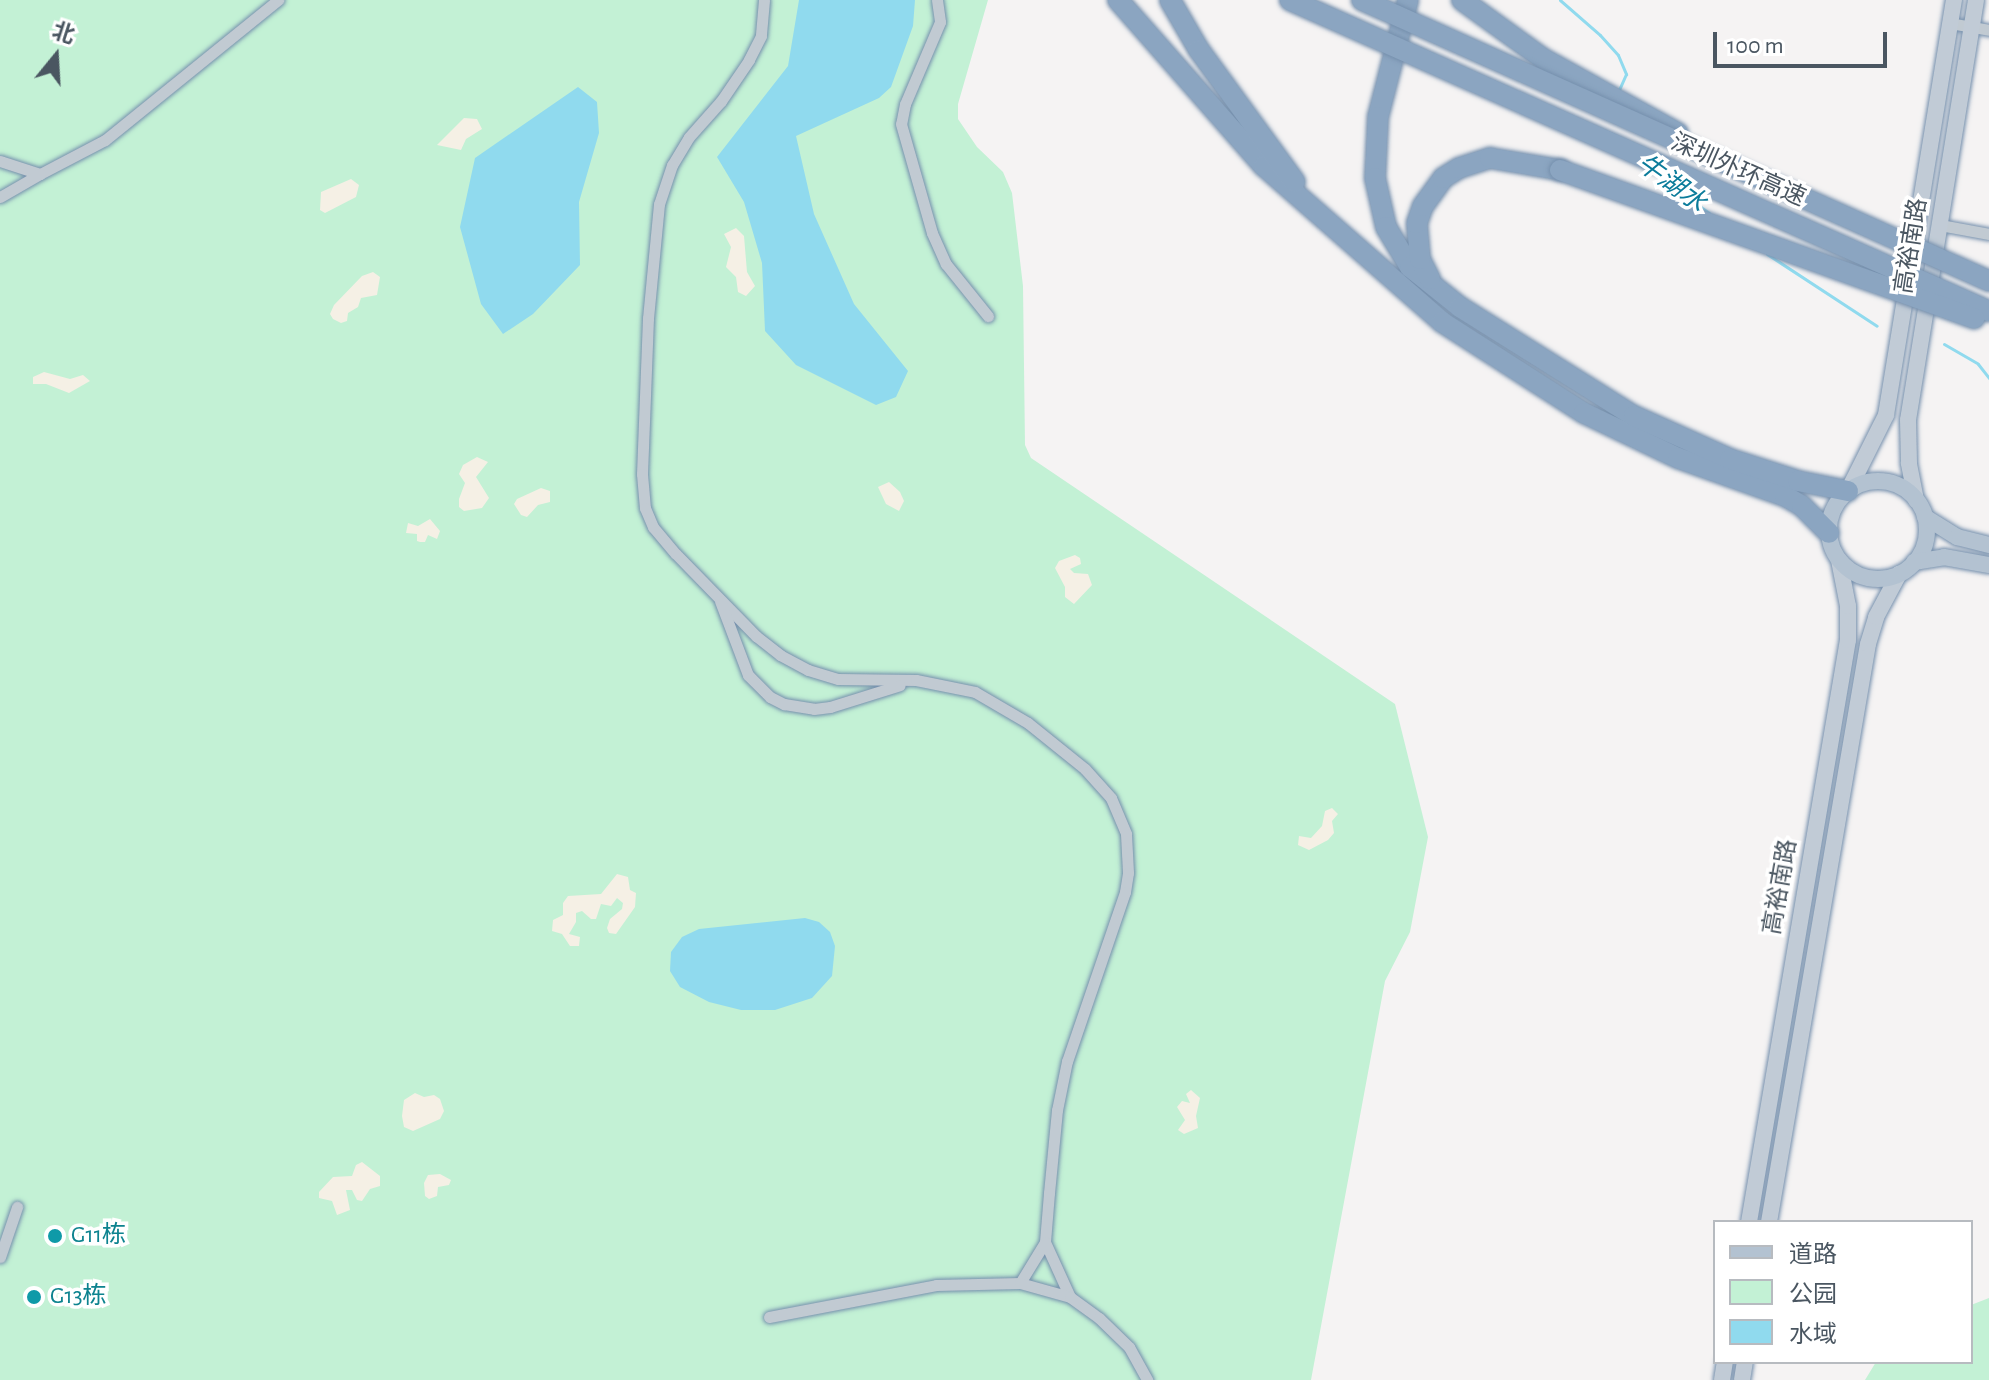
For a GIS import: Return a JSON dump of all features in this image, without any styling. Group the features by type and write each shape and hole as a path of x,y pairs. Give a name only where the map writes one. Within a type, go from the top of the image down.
{"highway":[{"path":"1170,0 1199,50 1319,214"},
{"name":"深圳外环高速","path":"1290,0 1989,311"},
{"name":"深圳外环高速","path":"1362,0 1989,281"},
{"path":"1408,0 1378,117 1375,178 1386,227 1410,267 1440,292 1611,403 1669,434 1782,477 1848,491"},
{"path":"1462,0 1542,58 1783,191"},
{"path":"1125,7 1238,138 1442,322 1584,413 1678,458 1785,496 1810,513 1829,533"},
{"path":"1440,292 1420,259 1417,240 1423,206 1443,178 1473,162 1490,158 1560,170 1989,323"}],"main road":[{"path":"1884,482 1902,488 1916,500 1925,517 1924,546 1914,562 1899,574 1881,579 1862,576 1839,560 1829,533 1831,514 1848,491 1865,483 1884,482"},
{"path":"1925,517 1957,537 1989,545"},
{"path":"1914,562 1944,557 1989,565"}],"street":[{"path":"0,197 105,140 278,0"},
{"path":"764,0 761,36 749,60 721,101 689,137 672,165 659,204 651,258 642,474 645,508 653,527 768,646 808,670 854,681 916,680 975,692 1028,723 1099,783 1111,798 1126,834 1129,863 1125,892 1078,1020 1062,1083 1045,1242 1020,1283"},
{"path":"937,0 940,22 905,104 901,124 932,233 946,264 988,316"},
{"name":"高裕南路","path":"1848,491 1886,415 1954,0"},
{"name":"高裕南路","path":"1916,500 1909,463 1908,420 1976,0"},
{"path":"1950,23 1989,30"},
{"path":"0,161 40,174"},
{"path":"1940,225 1989,234"},
{"name":"高裕南路","path":"1749,1220 1848,640 1848,606 1839,560"},
{"name":"高裕南路","path":"1769,1220 1868,644 1876,617 1899,574"},
{"path":"718,596 748,675 757,687 784,704 799,708 830,707 916,680"},
{"path":"0,1257 17,1207"},
{"path":"1045,1242 1070,1297"},
{"path":"769,1317 936,1285 1020,1283 1070,1297 1099,1318 1129,1347 1147,1380"}],"green space":[{"path":"0,0 988,0 958,104 958,119 977,147 1003,172 1012,193 1023,286 1025,445 1031,458 1395,704 1428,837 1410,932 1385,981 1311,1380 0,1380"},
{"path":"1989,1298 1989,1380 1865,1380 1875,1364 1973,1364 1973,1304"}],"sand":[{"path":"464,118 477,119 482,129 466,139 461,150 437,145"},
{"path":"351,179 359,185 356,197 325,213 320,210 321,192"},
{"path":"736,228 744,236 747,272 755,286 746,296 738,292 736,277 726,267 731,247 724,234"},
{"path":"373,272 380,277 377,295 361,298 358,307 348,313 347,321 341,323 333,319 330,314 334,305 362,276"},
{"path":"44,372 70,379 83,375 90,381 69,393 46,384 33,384 33,377"},
{"path":"477,457 488,462 476,477 489,498 482,508 464,511 459,507 459,499 465,483 459,474 463,465"},
{"path":"889,482 900,492 904,501 899,511 886,504 878,487"},
{"path":"541,488 550,491 550,502 538,505 527,517 521,515 514,504 517,499"},
{"path":"430,519 440,531 437,539 428,535 425,542 420,542 417,541 417,534 406,533 408,523 418,526"},
{"path":"1075,555 1080,558 1081,564 1070,569 1074,573 1088,574 1092,585 1074,604 1065,597 1065,587 1055,568 1059,561"},
{"path":"1332,808 1338,814 1332,821 1334,833 1328,840 1309,850 1298,845 1299,836 1311,838 1322,826 1325,811"},
{"path":"617,874 628,877 630,890 636,893 635,907 616,934 609,933 607,928 610,919 622,909 623,903 617,898 611,906 601,904 596,919 591,919 582,911 576,913 576,922 569,934 580,937 579,946 570,946 562,934 552,931 553,920 563,915 563,903 568,896 601,894"},
{"path":"1191,1090 1200,1098 1196,1116 1198,1128 1184,1134 1178,1130 1185,1120 1177,1107 1182,1101 1190,1103 1186,1094"},
{"path":"415,1093 424,1097 434,1095 440,1099 444,1111 440,1119 413,1131 404,1127 402,1116 404,1100"},
{"path":"362,1162 380,1176 380,1186 370,1189 362,1201 357,1200 352,1190 346,1190 350,1210 337,1215 332,1201 319,1198 319,1192 333,1177 352,1176 356,1165"},
{"path":"440,1174 451,1180 449,1185 438,1187 437,1196 429,1199 425,1196 424,1183 428,1175"}],"water":[{"path":"799,0 915,0 913,26 891,87 879,98 796,136 814,214 854,304 908,371 896,397 876,405 796,365 765,331 762,263 744,202 717,157 788,66"},
{"path":"578,87 597,102 599,133 579,202 580,265 533,314 503,334 481,304 460,227 475,158"},
{"path":"805,918 819,922 830,932 835,946 832,976 812,998 775,1010 741,1010 709,1002 680,987 670,971 671,952 682,937 699,929"}],"waterway":[{"name":"牛湖水","path":"1560,0 1618,55 1626,74 1619,90"},
{"name":"牛湖水","path":"1650,170 1709,213"},
{"name":"牛湖水","path":"1767,254 1877,326"},
{"name":"牛湖水","path":"1944,344 1978,364 1989,378"}],"place":[{"name":"G11栋","path":"55,1236"},
{"name":"G13栋","path":"34,1297"}]}
